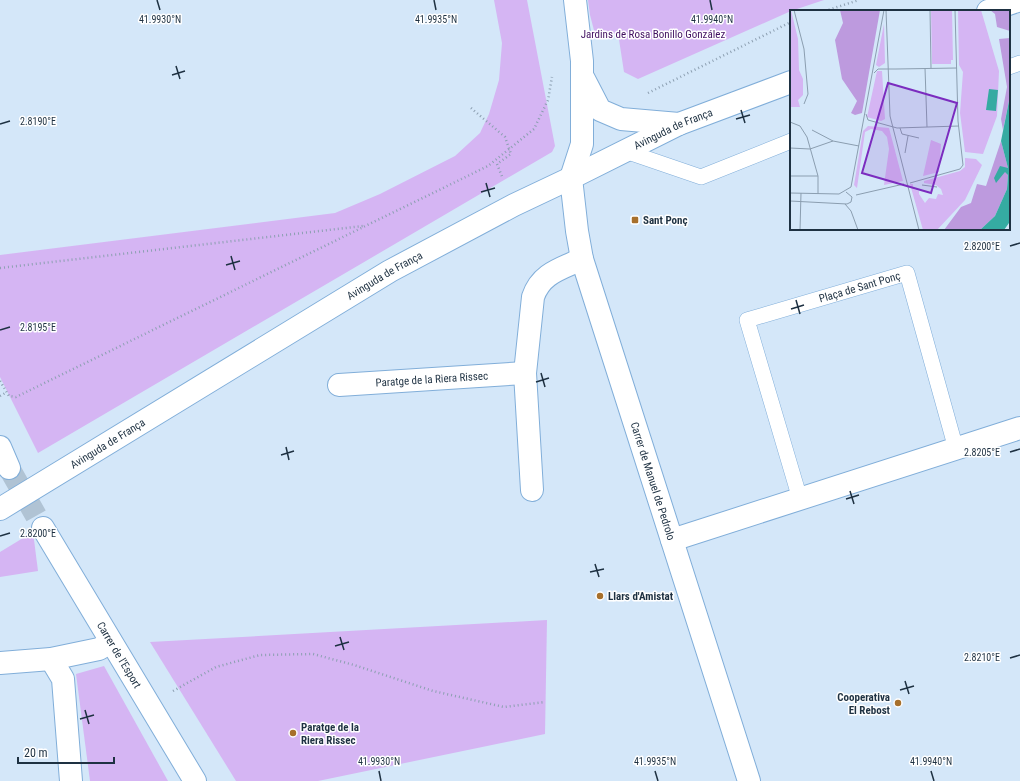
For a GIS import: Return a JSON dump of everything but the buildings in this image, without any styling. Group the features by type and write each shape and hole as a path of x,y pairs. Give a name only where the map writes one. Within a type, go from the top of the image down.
{"street":[{"path":"571,178 582,144 582,61 575,0"},
{"path":"991,10 1020,0"},
{"path":"582,76 600,110 621,119 679,124"},
{"name":"Avinguda de França","path":"0,509 390,271 514,205 625,152 679,124 790,82"},
{"name":"Carrer de Manuel de Pedrolo","path":"571,178 582,259 749,781"},
{"path":"532,490 524,373 533,297 536,287 548,274 582,259"},
{"name":"Paratge de la Riera Rissec","path":"339,385 524,373"},
{"path":"672,540 1020,428"},
{"path":"0,447 9,468"},
{"name":"Carrer de l'Esport","path":"43,528 195,781"},
{"path":"0,663 51,659 98,649 111,642"},
{"path":"51,659 63,679 72,781"}],"lane":[{"path":"1010,67 1020,63"},
{"path":"625,152 701,177 790,141"},
{"name":"Plaça de Sant Ponç","path":"800,499 747,320 907,273 956,449"}],"path":[{"path":"828,10 859,0"},
{"path":"646,94 790,22"},
{"path":"0,381 9,396 16,397 488,166 534,129 548,100 553,75"},
{"path":"471,108 505,137 511,154 497,164 505,186"},
{"path":"0,268 366,226"},
{"path":"0,396 7,392"},
{"path":"172,691 216,667 260,655 313,654 354,664 433,691 504,707 545,702"}],"green space":[{"path":"494,0 527,0 555,146 552,152 38,453 0,377 0,255 335,213 380,194 455,156 480,133 489,114 499,80 502,43"},
{"name":"Jardins de Rosa Bonillo González","path":"588,0 824,0 790,10 790,11 638,79 624,72 618,33 596,38"},
{"path":"33,532 38,571 0,577 0,552"},
{"path":"547,620 545,734 318,781 236,781 150,642"},
{"path":"104,666 168,781 90,781 76,674"}],"tunnel":[{"path":"9,468 43,528"}],"place":[{"name":"Sant Ponç","path":"635,220"},
{"name":"Llars d'Amistat","path":"600,596"},
{"name":"Cooperativa El Rebost","path":"898,703"},
{"name":"Paratge de la Riera Rissec","path":"293,733"}]}
